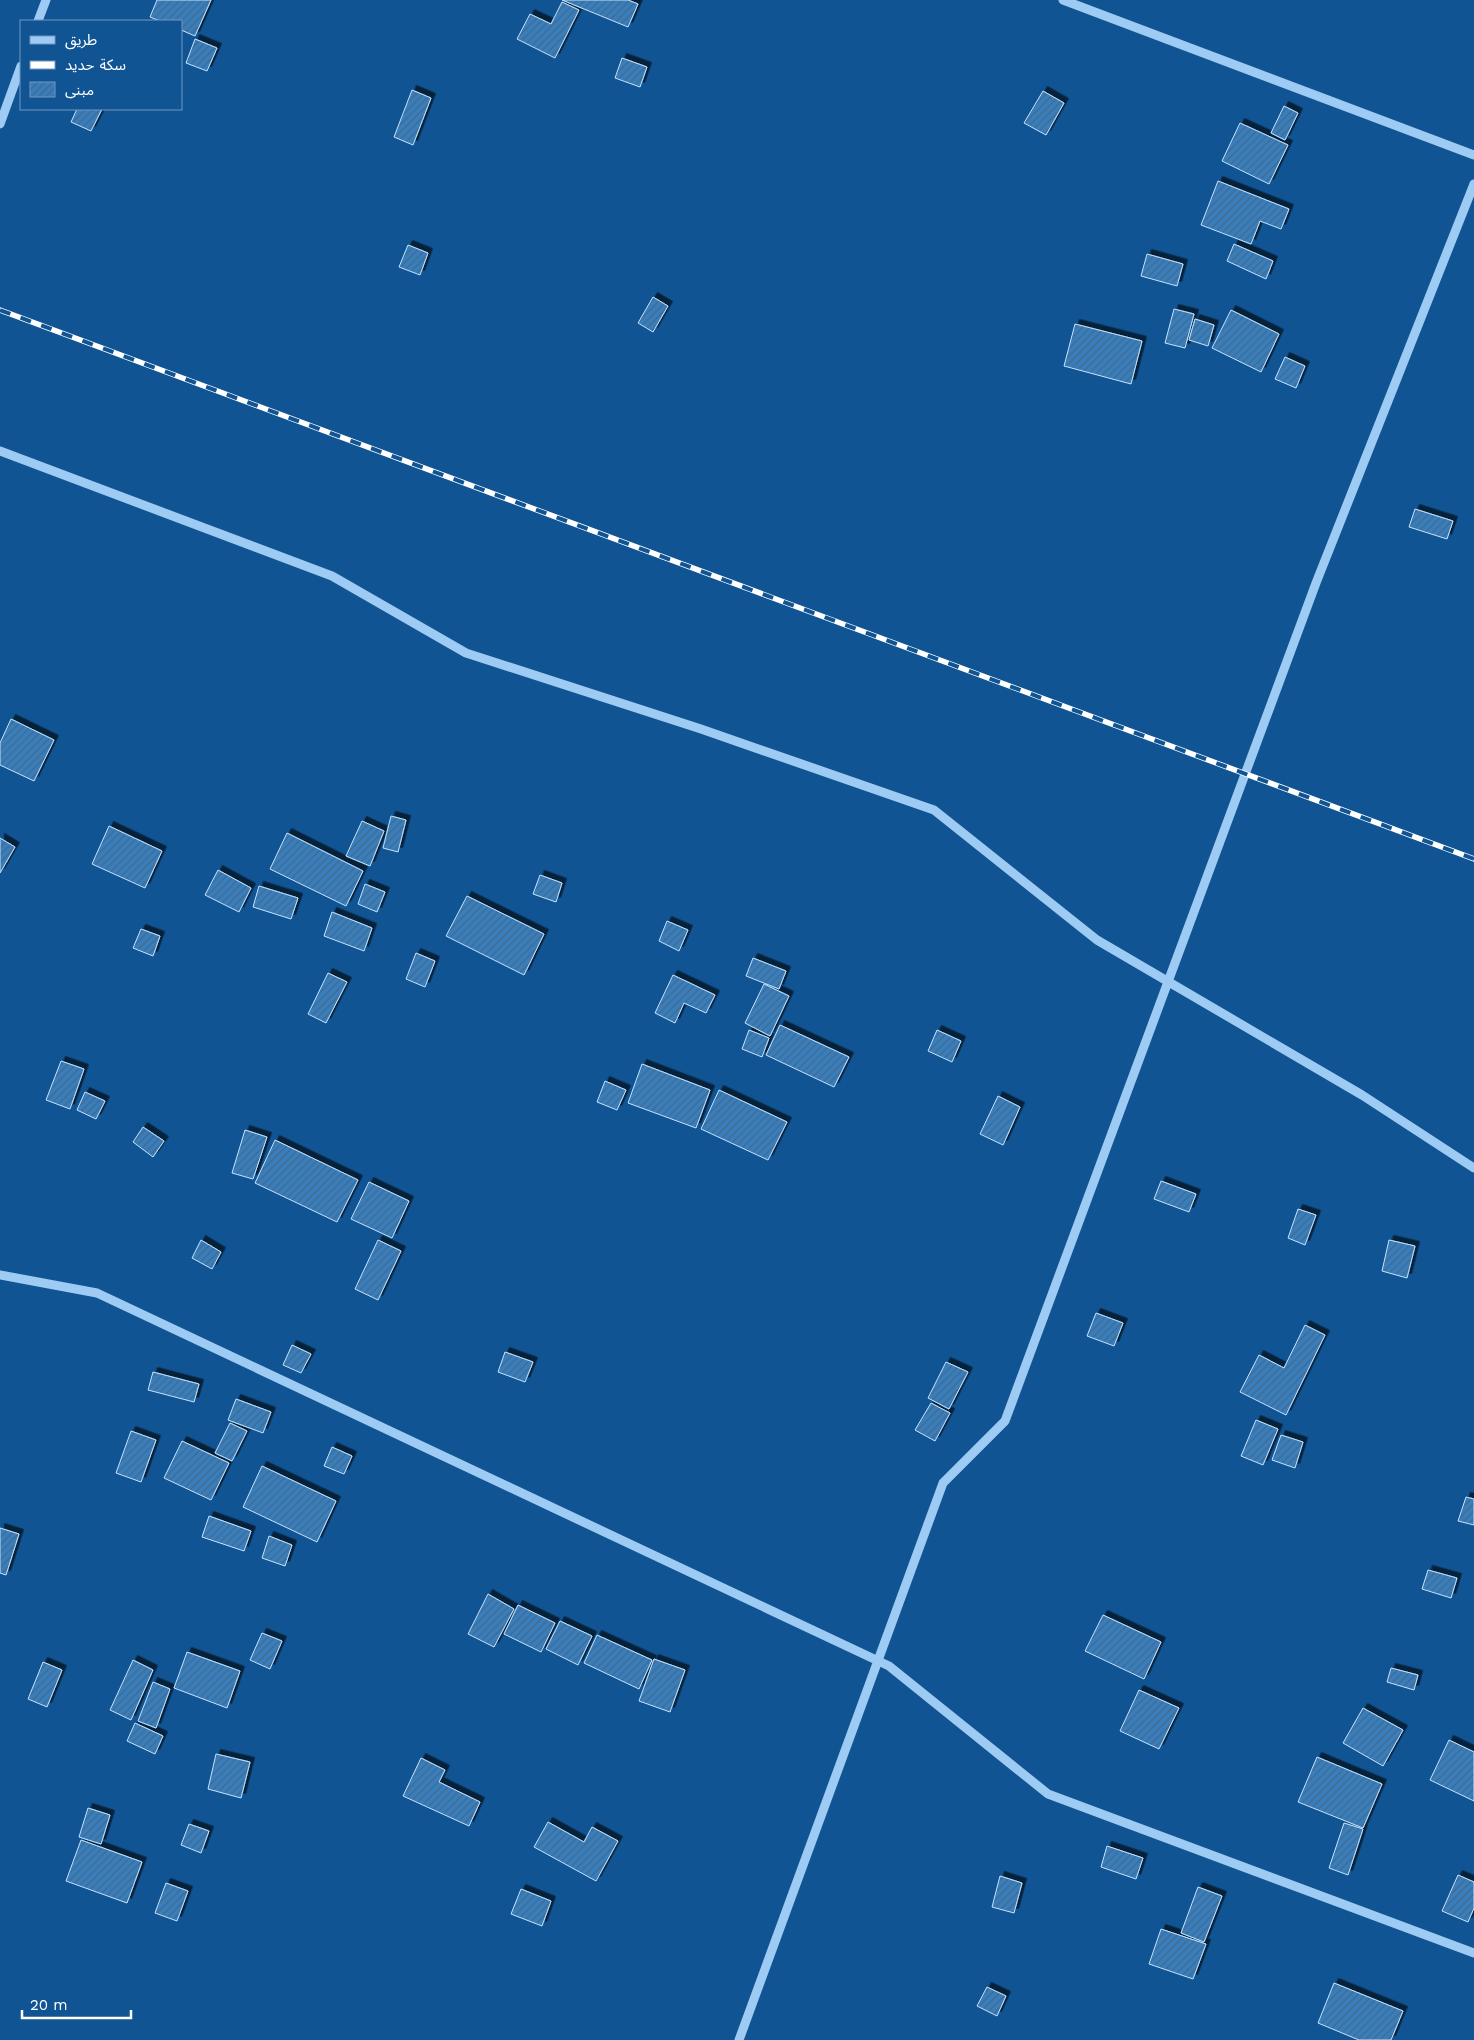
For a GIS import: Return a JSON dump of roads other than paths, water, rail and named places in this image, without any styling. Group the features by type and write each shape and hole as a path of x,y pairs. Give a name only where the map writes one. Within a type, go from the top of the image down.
{"street":[{"path":"38,20 46,0"},
{"path":"1063,0 1474,155"},
{"path":"0,124 20,69"},
{"path":"739,2040 943,1484 1005,1421 1316,583 1474,184"},
{"path":"0,452 332,576 466,653 701,729 934,810 1097,940 1362,1095 1474,1168"},
{"path":"0,1275 97,1293 888,1666 1048,1794 1474,1953"}],"railway":[{"path":"0,310 1474,859"}]}
